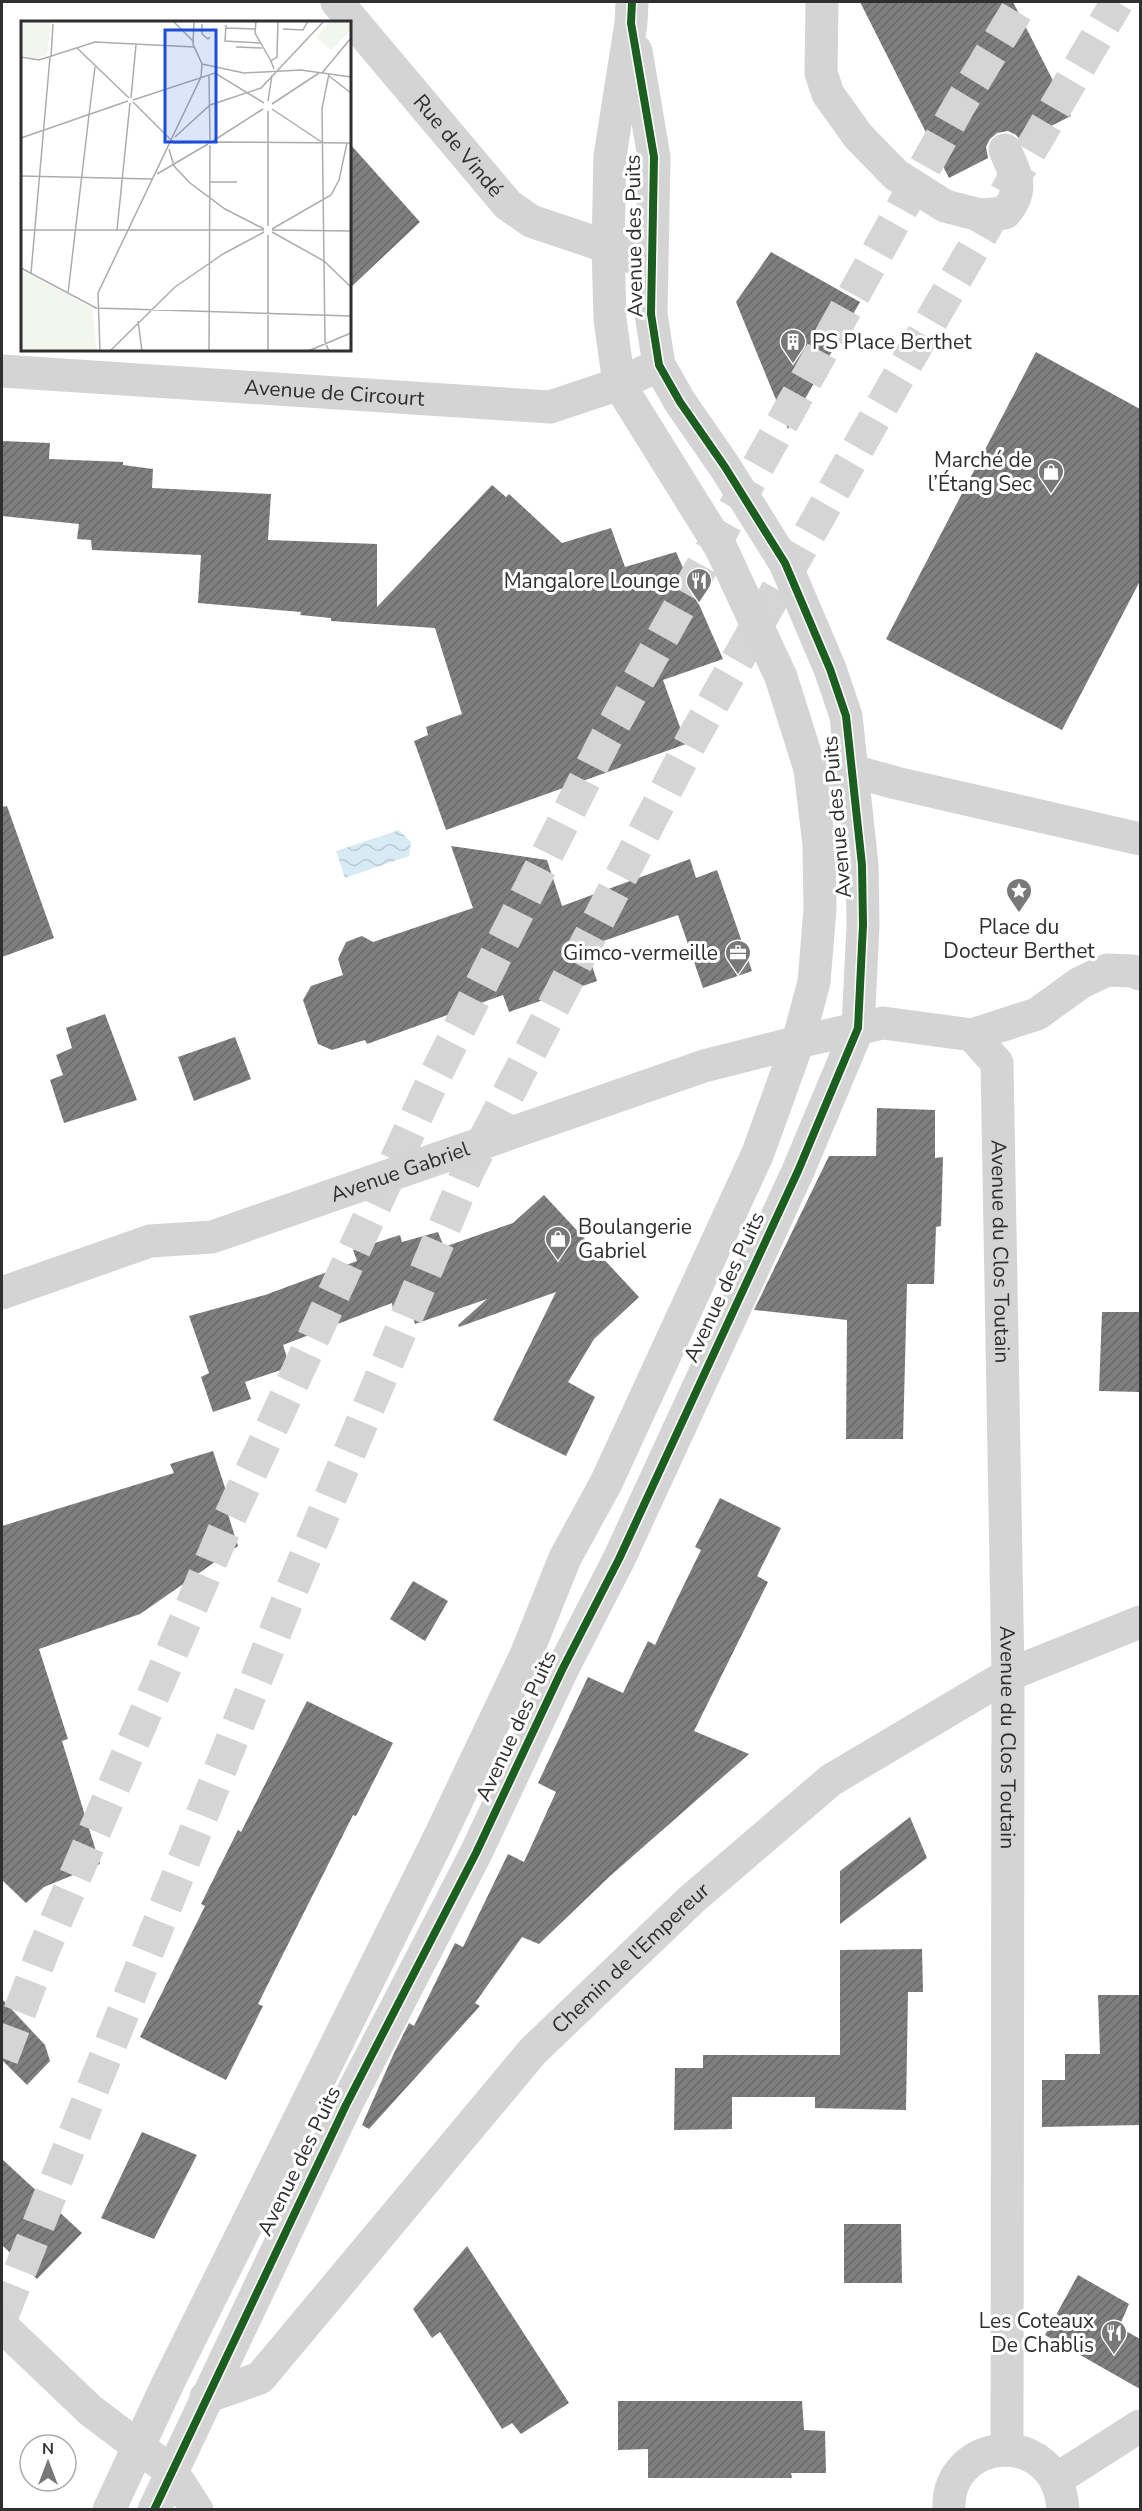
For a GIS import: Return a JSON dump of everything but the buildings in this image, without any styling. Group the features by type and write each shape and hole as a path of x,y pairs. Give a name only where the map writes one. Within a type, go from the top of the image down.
{"street":[{"name":"Rue de Vindé","path":"337,2 508,205 531,221 608,247 651,265"},
{"path":"822,2 822,73 828,94 858,136 896,175 945,206 980,215 1005,213 1015,201 1018,185 1005,150"},
{"name":"Avenue des Puits","path":"109,2510 169,2381 414,1889 526,1655 565,1558 606,1483 673,1338 758,1153 798,1042 814,982 820,909 819,845 810,768 781,677 721,548 620,384 610,319 608,247 610,156 632,12"},
{"name":"Avenue des Puits","path":"154,2510 346,2104 477,1853 561,1670 619,1559 798,1171 858,1028 863,925 862,865 854,771 846,716 830,669 785,563 725,467 680,402 659,365 651,314 654,157 632,12"},
{"name":"Avenue de Circourt","path":"2,370 550,407 620,384 659,365"},
{"path":"810,768 854,771 896,783 1140,839"},
{"path":"798,1042 883,1023 972,1035 1036,1014 1080,983 1107,970 1137,973"},
{"name":"Avenue du Clos Toutain","path":"972,1035 997,1063 1008,1675 1007,2449"},
{"name":"Avenue Gabriel","path":"2,1293 150,1241 212,1237 705,1066 798,1042"},
{"path":"673,1338 712,1354"},
{"name":"Chemin de l'Empereur","path":"206,2397 260,2378 533,2051 692,1899 831,1780 1008,1675 1140,1622"},
{"path":"526,1655 561,1670"},
{"path":"2,2325 90,2410 173,2473 197,2510"},
{"path":"949,2510 948,2502 961,2470 976,2457 987,2452 1007,2449 1025,2452 1042,2462 1060,2494 1140,2426"}],"water":[{"path":"399,830 411,842 409,856 345,878 336,851"}],"tunnel":[{"path":"2,2058 43,1951 229,1519 436,1074 604,742 959,106 1022,2"},
{"path":"2,2316 299,1572 468,1171 692,740 896,381 1117,2"}],"cycle path":[{"path":"154,2510 346,2105 476,1853 562,1670 619,1559 798,1171 858,1028 863,925 862,865 846,716 830,669 785,563 725,467 680,402 659,365 651,314 654,157 631,23 632,2"}],"place":[{"name":"PS Place Berthet","path":"793,365"},
{"name":"Marché de l’Étang Sec","path":"1051,495"},
{"name":"Mangalore Lounge","path":"699,604"},
{"name":"Place du Docteur Berthet","path":"1019,914"},
{"name":"Gimco-vermeille","path":"738,976"},
{"name":"Boulangerie Gabriel","path":"558,1262"},
{"name":"Les Coteaux De Chablis","path":"1114,2356"}]}
